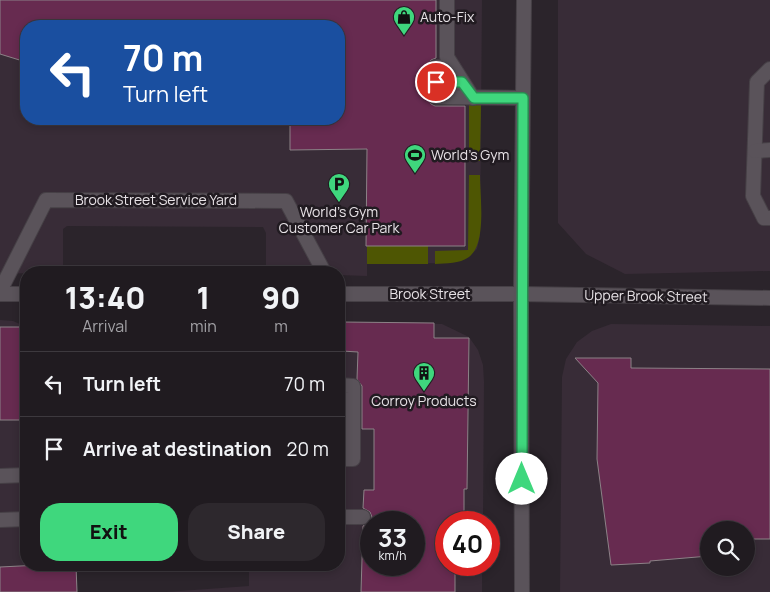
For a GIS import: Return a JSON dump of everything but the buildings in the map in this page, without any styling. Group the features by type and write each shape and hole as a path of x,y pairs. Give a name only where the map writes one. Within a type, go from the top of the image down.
{"street":[{"path":"447,0 446,57 474,98"},
{"path":"522,592 521,294 524,0"},
{"path":"436,67 453,67"},
{"path":"770,69 757,82 753,196 764,218 770,218"},
{"path":"436,82 462,82"},
{"path":"436,97 523,98"},
{"path":"755,151 770,150"},
{"name":"Brook Street Service Yard","path":"0,293 46,200 286,200 321,266"},
{"path":"0,293 20,294"},
{"name":"Brook Street","path":"345,294 521,294"},
{"name":"Upper Brook Street","path":"521,294 770,298"},
{"path":"345,385 353,386 353,459 345,458"},
{"path":"0,476 20,475"},
{"path":"345,517 360,517"},
{"path":"0,520 20,519"}],"shaded area":[{"path":"0,0 482,0 480,236 477,249 468,257 449,263 367,264 367,276 345,275 345,266 266,266 266,233 263,227 67,226 63,229 63,266 20,266 20,273 0,274"},
{"path":"558,0 770,0 770,271 625,274 586,254 558,223"},
{"path":"0,320 13,321 20,324 20,571 76,571 77,592 0,592"},
{"path":"345,322 442,324 469,337 478,350 483,365 483,511 435,511 435,576 482,576 482,592 166,592 249,586 249,571 345,571"},
{"path":"611,324 770,326 770,592 560,592 562,377 566,359 577,342 592,331"}],"green space":[{"path":"469,105 481,105 480,161 469,161"},
{"path":"469,175 480,175 481,219 475,251 461,261 435,264 435,251 468,250"},
{"path":"367,246 428,246 428,264 367,264"}],"place":[{"name":"Auto-Fix","path":"404,36"},
{"name":"World's Gym","path":"415,174"},
{"name":"World's Gym Customer Car Park","path":"339,203"},
{"name":"Corroy Products","path":"424,392"}],"route":[{"path":"436,82 462,82 474,98 523,98 522,479"}]}
